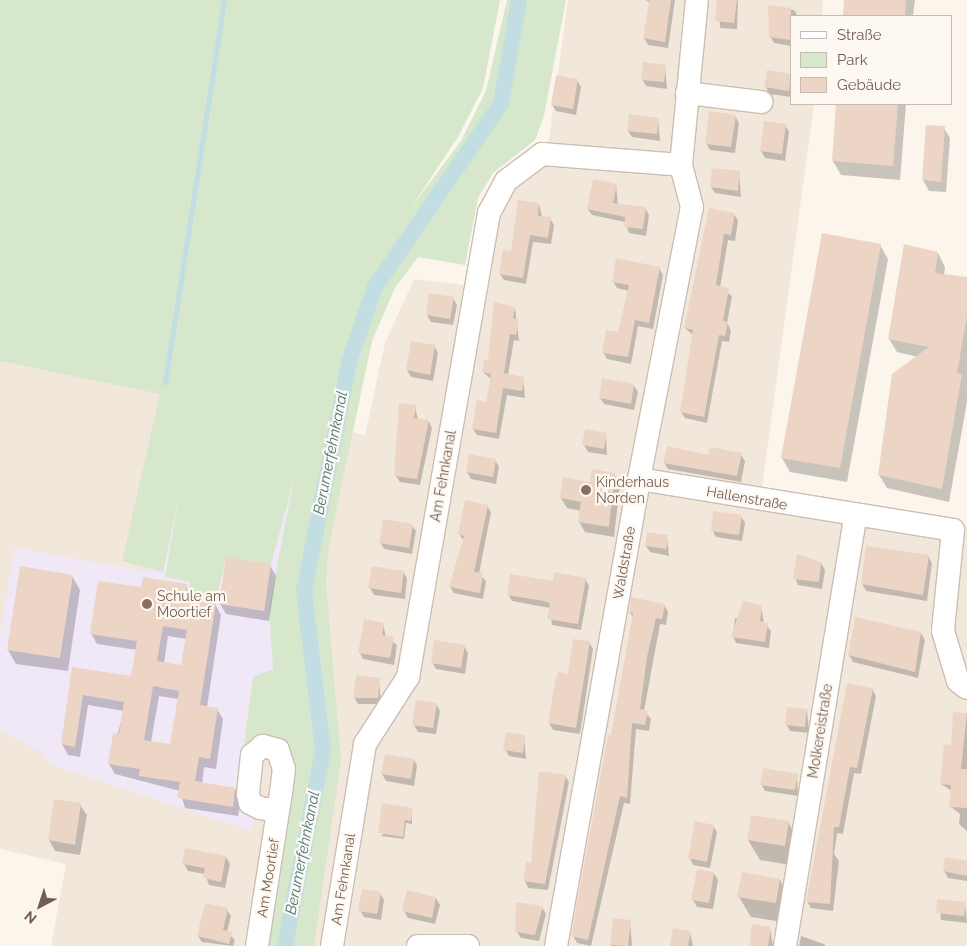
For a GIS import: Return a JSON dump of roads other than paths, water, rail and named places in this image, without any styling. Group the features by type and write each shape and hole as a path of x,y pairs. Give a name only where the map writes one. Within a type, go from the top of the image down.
{"street":[{"name":"Waldstraße","path":"556,946 638,479 692,207 681,165 698,0"},
{"path":"687,93 761,102"},
{"name":"Am Fehnkanal","path":"332,946 365,744 408,677 489,213 506,180 542,154 681,165"},
{"name":"Hallenstraße","path":"638,479 856,517 953,530 943,631 958,681 967,688"},
{"name":"Molkereistraße","path":"785,946 856,517"},
{"name":"Am Moortief","path":"257,946 278,811"},
{"path":"418,946 468,946"}],"waterway":[{"path":"165,383 224,0"},
{"name":"Berumerfehnkanal","path":"285,946 323,750 304,591 350,359 375,287 501,104 519,0"}],"place":[{"name":"Kinderhaus Norden","path":"586,490"},
{"name":"Schule am Moortief","path":"147,604"}]}
